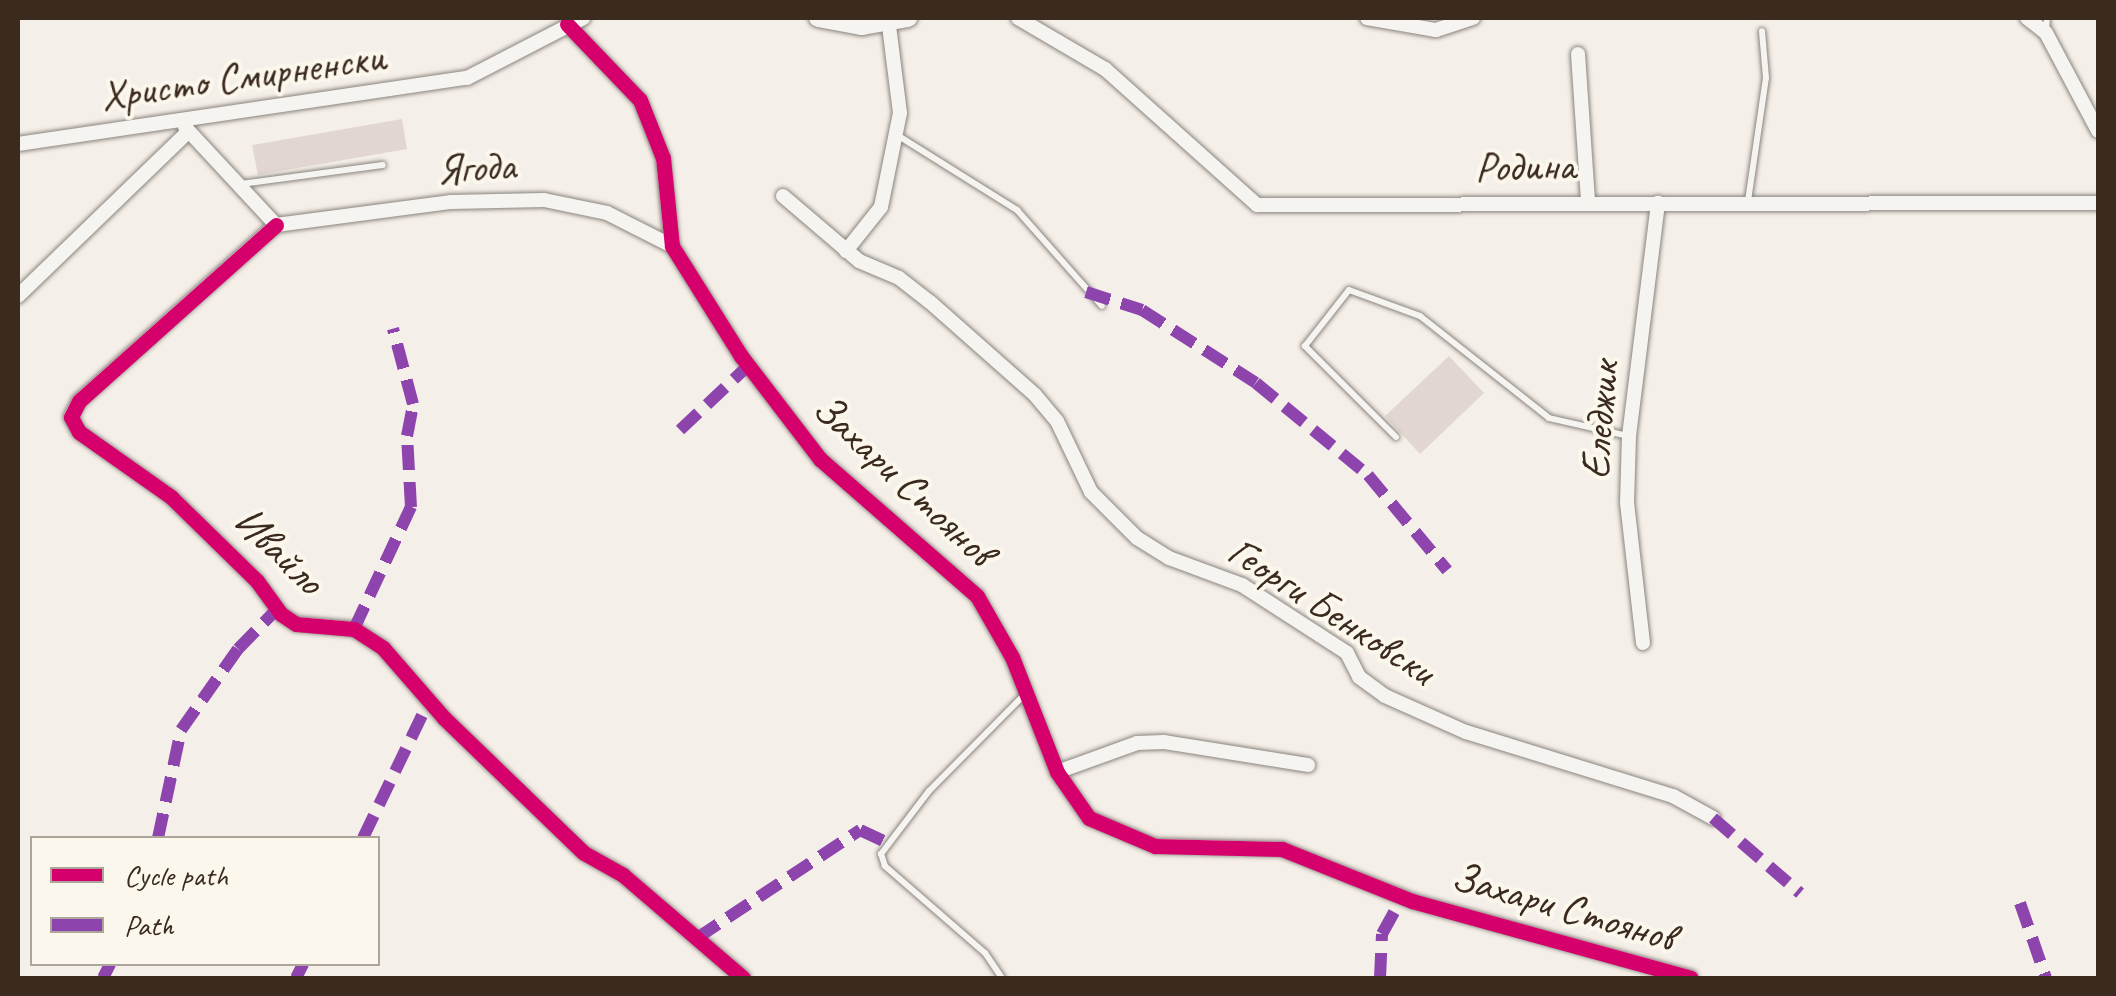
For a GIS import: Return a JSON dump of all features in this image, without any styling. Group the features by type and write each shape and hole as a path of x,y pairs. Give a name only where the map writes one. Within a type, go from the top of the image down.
{"street":[{"name":"Христо Смирненски","path":"18,144 185,129 468,78 584,18"},
{"path":"818,18 889,26 908,18"},
{"name":"Родина","path":"1018,18 1105,69 1257,205 1588,200 2098,203"},
{"path":"1367,18 1436,30 1473,18"},
{"path":"2027,18 2047,25 2098,131"},
{"name":"Захари Стоянов","path":"567,24 617,72 653,127 663,158 672,246 797,432 977,596 1026,693 1057,772 1090,818 1155,846 1282,849 1424,904 1691,978"},
{"path":"846,251 881,206 896,134 898,66 889,26"},
{"path":"1578,54 1588,200"},
{"path":"18,296 185,129 276,224"},
{"name":"Георги Бенковски","path":"783,196 846,251 914,290 1035,395 1056,422 1092,492 1137,538 1169,558 1242,585 1347,652 1358,677 1384,696 1466,732 1673,796 1713,818"},
{"name":"Ягода","path":"276,224 450,202 544,200 606,213 672,246"},
{"name":"Еледжик","path":"1643,642 1628,503 1629,436 1658,203"},
{"name":"Ивайло","path":"276,224 79,402 72,417 79,432 171,497 257,581 281,614 296,624 354,629 383,648 444,718 584,853 623,875 743,978"},
{"path":"1057,772 1137,743 1164,742 1308,765"}],"lane":[{"path":"1748,201 1766,78 1762,31"},
{"path":"896,134 1017,210 1102,306"},
{"path":"241,184 384,165"},
{"path":"1396,436 1304,346 1349,290 1420,316 1549,418 1629,436"},
{"path":"1002,978 985,953 886,866 881,854 928,791 1026,693"}],"building":[{"path":"402,119 407,149 258,175 252,145"},
{"path":"1449,356 1484,393 1420,454 1385,416"}],"marked path":[{"path":"1086,292 1142,310 1256,383 1368,475 1447,570"},
{"path":"354,629 411,507 407,436 413,404 393,329"},
{"path":"680,430 748,366"},
{"path":"158,836 181,730 238,649 277,609"},
{"path":"364,836 430,699"},
{"path":"1713,818 1800,893"},
{"path":"697,938 860,830 884,841"},
{"path":"1380,978 1382,934 1403,896"},
{"path":"2020,903 2046,978"},
{"path":"103,978 109,966"},
{"path":"296,978 302,966"}],"cycle path":[{"path":"567,24 640,100 663,158 672,246 741,356 820,459 977,596 1012,657 1057,772 1089,818 1155,846 1282,849 1412,901 1691,978"},
{"path":"276,225 79,401 71,417 79,432 171,497 257,581 281,614 296,624 354,629 383,648 444,718 584,853 623,875 743,978"}]}
